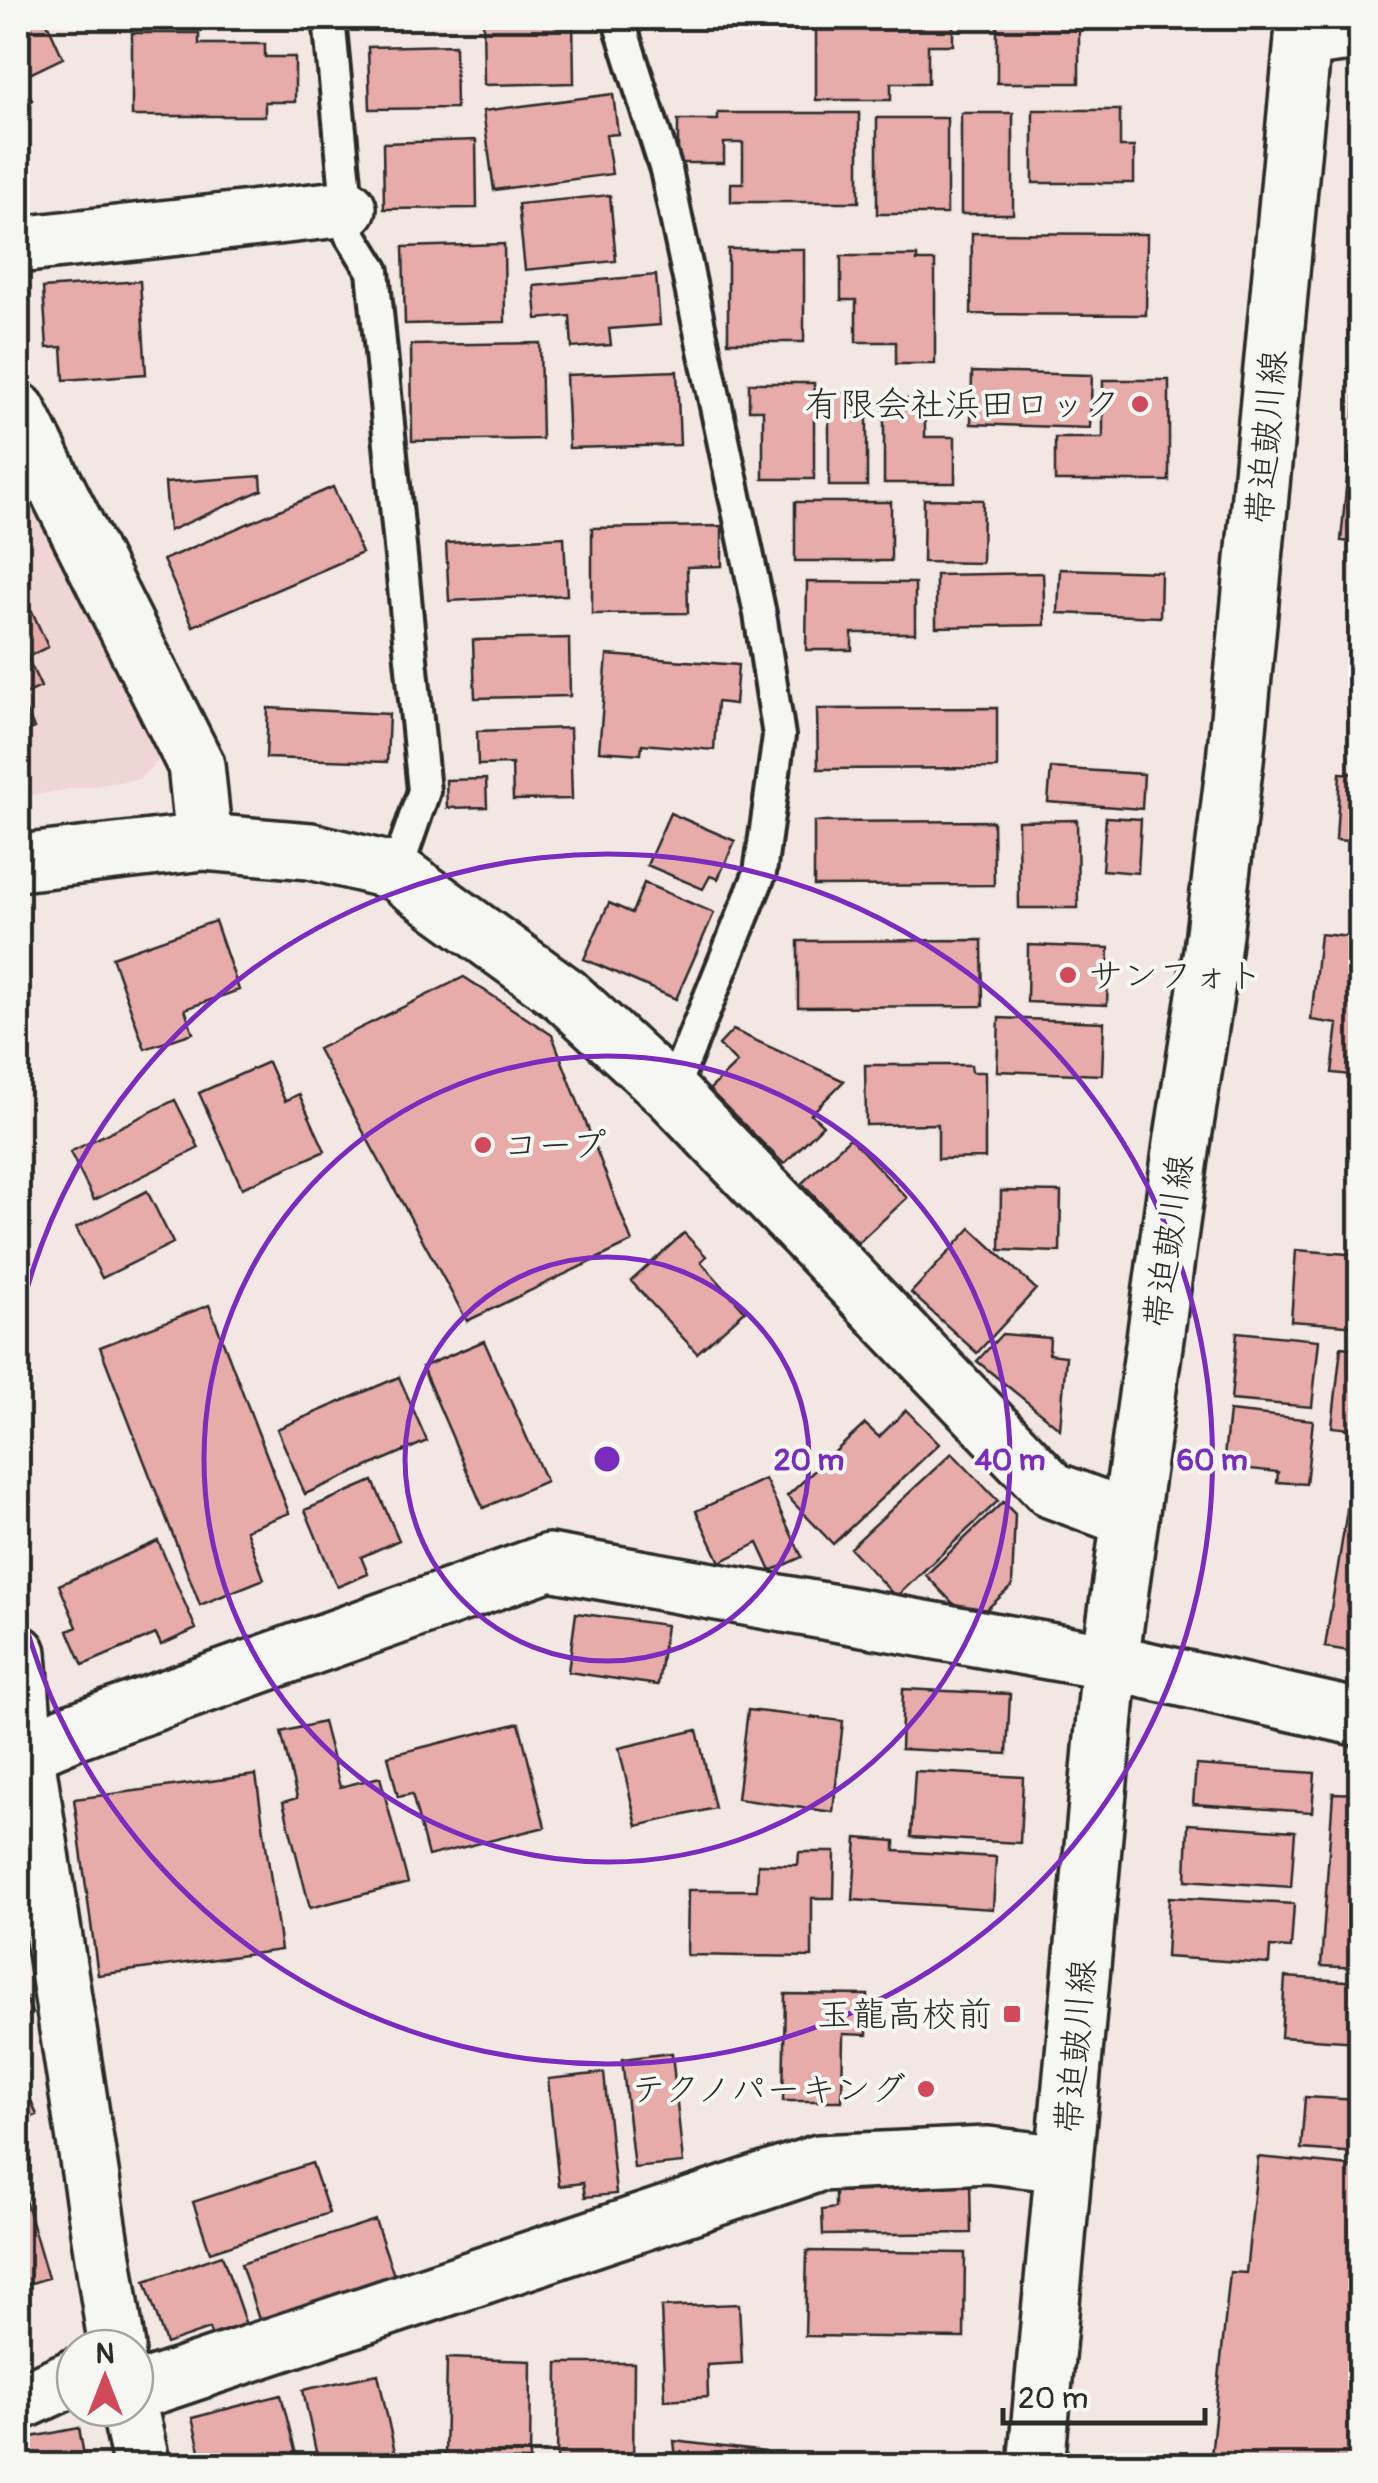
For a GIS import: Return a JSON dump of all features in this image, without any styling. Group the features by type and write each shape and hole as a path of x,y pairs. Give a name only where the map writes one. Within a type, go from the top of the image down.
{"street":[{"path":"1304,28 1360,32"},
{"name":"帯迫皷川線","path":"1036,2466 1110,1662 1212,950 1235,761 1304,28"},
{"path":"18,246 348,208"},
{"path":"18,412 196,765 204,842"},
{"path":"18,863 204,842 310,852 396,872 565,994 671,1093 1052,1490 1130,1519"},
{"path":"21,1753 550,1562 1110,1662 1360,1718"},
{"path":"18,1653 21,1753 113,2328"},
{"path":"155,2385 819,2163 988,2155 1064,2164"},
{"path":"18,2403 55,2386"},
{"path":"133,2428 142,2466"}],"lane":[{"path":"329,18 350,234 374,271 424,791 396,872"},
{"path":"618,18 666,170 760,614 779,736 760,873 671,1093"}],"shaded area":[{"path":"18,456 167,752 139,779 18,797"}],"building":[{"path":"45,18 63,58 21,78 32,100 18,107 18,23"},
{"path":"483,18 573,18 574,83 484,85"},
{"path":"816,18 953,18 953,45 928,45 928,83 891,83 891,100 816,100"},
{"path":"997,18 1079,18 1079,83 997,83"},
{"path":"1110,18 1206,18 1206,23 1110,23"},
{"path":"132,33 199,33 199,44 265,44 265,57 295,57 295,102 265,102 265,116 132,116"},
{"path":"455,45 456,108 370,109 368,47"},
{"path":"613,94 618,134 606,135 612,174 494,190 483,111"},
{"path":"1033,110 1120,110 1120,147 1134,147 1134,183 1033,183"},
{"path":"718,113 859,113 859,202 731,202 731,183 743,183 743,143 724,143 724,163 678,163 678,120 718,120"},
{"path":"961,113 1013,113 1013,214 961,214"},
{"path":"877,118 947,118 947,214 877,214"},
{"path":"476,140 477,208 384,209 383,143"},
{"path":"610,195 616,261 525,270 518,204"},
{"path":"972,233 1147,234 1146,315 971,314"},
{"path":"504,244 505,322 405,324 403,247"},
{"path":"728,249 804,249 804,342 728,342"},
{"path":"841,256 917,256 917,261 935,261 935,364 896,364 896,342 856,342 856,300 841,300"},
{"path":"656,275 660,325 609,329 611,345 572,348 570,316 537,319 534,286"},
{"path":"140,281 146,374 64,380 62,347 47,348 43,288"},
{"path":"1357,300 1360,419 1354,419"},
{"path":"540,343 542,439 412,441 411,345"},
{"path":"677,371 680,445 569,448 566,375"},
{"path":"972,372 1092,375 1090,428 971,424"},
{"path":"1103,380 1169,380 1169,481 1055,481 1055,438 1103,438"},
{"path":"749,383 814,383 814,479 763,479 763,410 749,410"},
{"path":"829,393 867,393 867,486 829,486"},
{"path":"884,399 925,399 925,437 955,437 955,483 884,483"},
{"path":"1349,457 1360,458 1360,543 1341,541"},
{"path":"261,476 262,490 169,531 165,483"},
{"path":"333,487 362,553 193,626 163,560"},
{"path":"924,499 983,500 982,563 923,562"},
{"path":"795,502 891,502 891,561 795,561"},
{"path":"722,526 722,566 687,567 688,613 592,614 592,528"},
{"path":"564,537 567,595 449,601 446,543"},
{"path":"1060,569 1161,572 1160,617 1058,613"},
{"path":"1043,573 1045,625 936,627 936,575"},
{"path":"807,582 915,583 915,633 852,633 852,650 806,650"},
{"path":"32,611 48,647 27,657 41,687 19,697 34,728 18,736 18,618"},
{"path":"569,638 570,696 475,698 473,640"},
{"path":"607,655 738,665 735,704 717,702 714,750 642,744 641,754 599,751"},
{"path":"268,708 389,714 387,762 266,758"},
{"path":"997,708 997,768 818,769 817,709"},
{"path":"570,728 572,799 513,800 512,764 478,765 477,731"},
{"path":"1051,768 1144,774 1142,809 1048,802"},
{"path":"1340,773 1360,774 1360,842 1336,840"},
{"path":"486,779 487,807 447,808 446,780"},
{"path":"670,813 735,841 718,879 710,876 703,889 647,865"},
{"path":"1106,817 1141,819 1138,873 1102,870"},
{"path":"1077,820 1078,908 1019,908 1018,821"},
{"path":"993,821 994,885 814,886 814,822"},
{"path":"644,883 714,913 676,999 584,959 609,903 632,913"},
{"path":"215,921 239,990 185,1009 193,1033 145,1049 112,957"},
{"path":"1320,934 1360,938 1360,1076 1332,1073 1338,1024 1311,1020"},
{"path":"982,940 983,1006 798,1007 798,941"},
{"name":"サンフォト","path":"1028,945 1109,948 1107,1005 1027,1002"},
{"name":"コープ","path":"464,977 552,1035 632,1242 467,1321 318,1049"},
{"path":"999,1018 1104,1022 1102,1075 997,1071"},
{"path":"733,1030 844,1081 811,1114 823,1125 784,1164 709,1090 737,1063 719,1045"},
{"path":"268,1062 285,1101 299,1094 325,1151 242,1188 199,1093"},
{"path":"865,1065 971,1065 972,1072 985,1072 985,1158 938,1159 938,1124 866,1125"},
{"path":"175,1100 199,1148 94,1200 70,1152"},
{"path":"850,1138 907,1198 858,1243 802,1183"},
{"path":"147,1191 173,1243 102,1278 76,1228"},
{"path":"1001,1191 1061,1192 1060,1252 1000,1250"},
{"path":"971,1228 1036,1289 977,1353 911,1293"},
{"path":"684,1233 706,1256 701,1262 745,1311 697,1353 631,1281"},
{"path":"1296,1250 1360,1255 1360,1326 1291,1321"},
{"path":"209,1305 289,1513 246,1530 264,1579 200,1605 100,1347"},
{"path":"1237,1332 1319,1340 1312,1407 1231,1400"},
{"path":"1002,1334 1050,1338 1049,1354 1066,1356 1060,1429 977,1361"},
{"path":"484,1341 546,1481 483,1508 422,1367"},
{"path":"1341,1347 1360,1349 1360,1430 1332,1427"},
{"path":"399,1377 427,1441 305,1494 277,1429"},
{"path":"906,1410 939,1444 833,1544 787,1496 865,1424 879,1437"},
{"path":"1229,1411 1313,1420 1306,1484 1277,1482 1278,1472 1223,1466"},
{"path":"1360,1442 1360,1653 1325,1647"},
{"path":"952,1453 998,1501 896,1597 850,1548"},
{"path":"765,1479 802,1557 771,1571 758,1543 720,1562 696,1511"},
{"path":"373,1481 399,1540 361,1557 368,1574 337,1587 305,1510"},
{"path":"1003,1502 1015,1514 1012,1586 972,1623 926,1575"},
{"path":"158,1541 196,1629 161,1645 156,1634 83,1665 68,1631 77,1627 59,1585"},
{"path":"576,1613 666,1625 658,1685 568,1672"},
{"path":"903,1689 1010,1694 1007,1754 901,1749"},
{"path":"748,1710 843,1721 833,1812 737,1799"},
{"path":"323,1722 340,1787 380,1777 408,1883 310,1908 283,1802 297,1798 281,1732"},
{"path":"519,1723 545,1827 428,1856 412,1794 398,1797 388,1756"},
{"path":"697,1730 715,1808 637,1826 619,1748"},
{"path":"1196,1765 1315,1773 1312,1812 1193,1804"},
{"path":"915,1771 1023,1777 1020,1843 911,1837"},
{"path":"256,1775 281,1950 98,1975 74,1799"},
{"path":"1333,1793 1360,1794 1360,1968 1321,1966"},
{"path":"1188,1824 1295,1831 1291,1887 1186,1880"},
{"path":"857,1838 895,1841 895,1851 996,1857 993,1909 853,1900"},
{"path":"799,1852 835,1852 834,1898 812,1898 812,1957 687,1955 688,1890 757,1890 758,1864 798,1865"},
{"path":"1169,1897 1294,1904 1291,1948 1270,1947 1269,1964 1166,1957"},
{"path":"1285,1977 1360,1982 1360,2042 1281,2037"},
{"path":"18,1980 32,2013 18,2019"},
{"path":"785,1994 868,1995 867,2035 843,2034 842,2101 783,2101"},
{"path":"672,2053 683,2163 634,2168 622,2059"},
{"path":"18,2068 37,2115 18,2122"},
{"path":"604,2073 616,2194 585,2197 583,2183 559,2186 548,2079"},
{"path":"1305,2097 1360,2100 1359,2153 1301,2149"},
{"path":"1258,2157 1360,2167 1360,2466 1210,2466 1230,2272 1246,2273"},
{"path":"312,2163 329,2213 210,2252 193,2202"},
{"path":"18,2176 48,2278 18,2287"},
{"path":"970,2182 971,2233 823,2235 822,2210 835,2208 835,2192 867,2191 866,2183"},
{"path":"375,2220 397,2284 262,2329 241,2264"},
{"path":"807,2251 965,2253 964,2338 805,2336"},
{"path":"222,2255 247,2328 213,2339 209,2329 166,2344 145,2281"},
{"path":"739,2304 742,2363 707,2365 708,2397 665,2400 661,2307"},
{"path":"447,2358 531,2361 530,2461 445,2460"},
{"path":"558,2363 634,2363 633,2466 557,2466"},
{"path":"378,2374 398,2466 319,2466 303,2390"},
{"path":"281,2395 299,2466 204,2466 192,2418"},
{"path":"79,2428 86,2466 33,2466 27,2438"},
{"path":"674,2441 765,2452 767,2466 677,2466"}],"place":[{"name":"有限会社浜田ロック","path":"1140,404"},
{"name":"サンフォト","path":"1068,975"},
{"name":"コープ","path":"483,1145"},
{"name":"玉龍高校前","path":"1012,2014"},
{"name":"テクノパーキング","path":"926,2089"}]}
